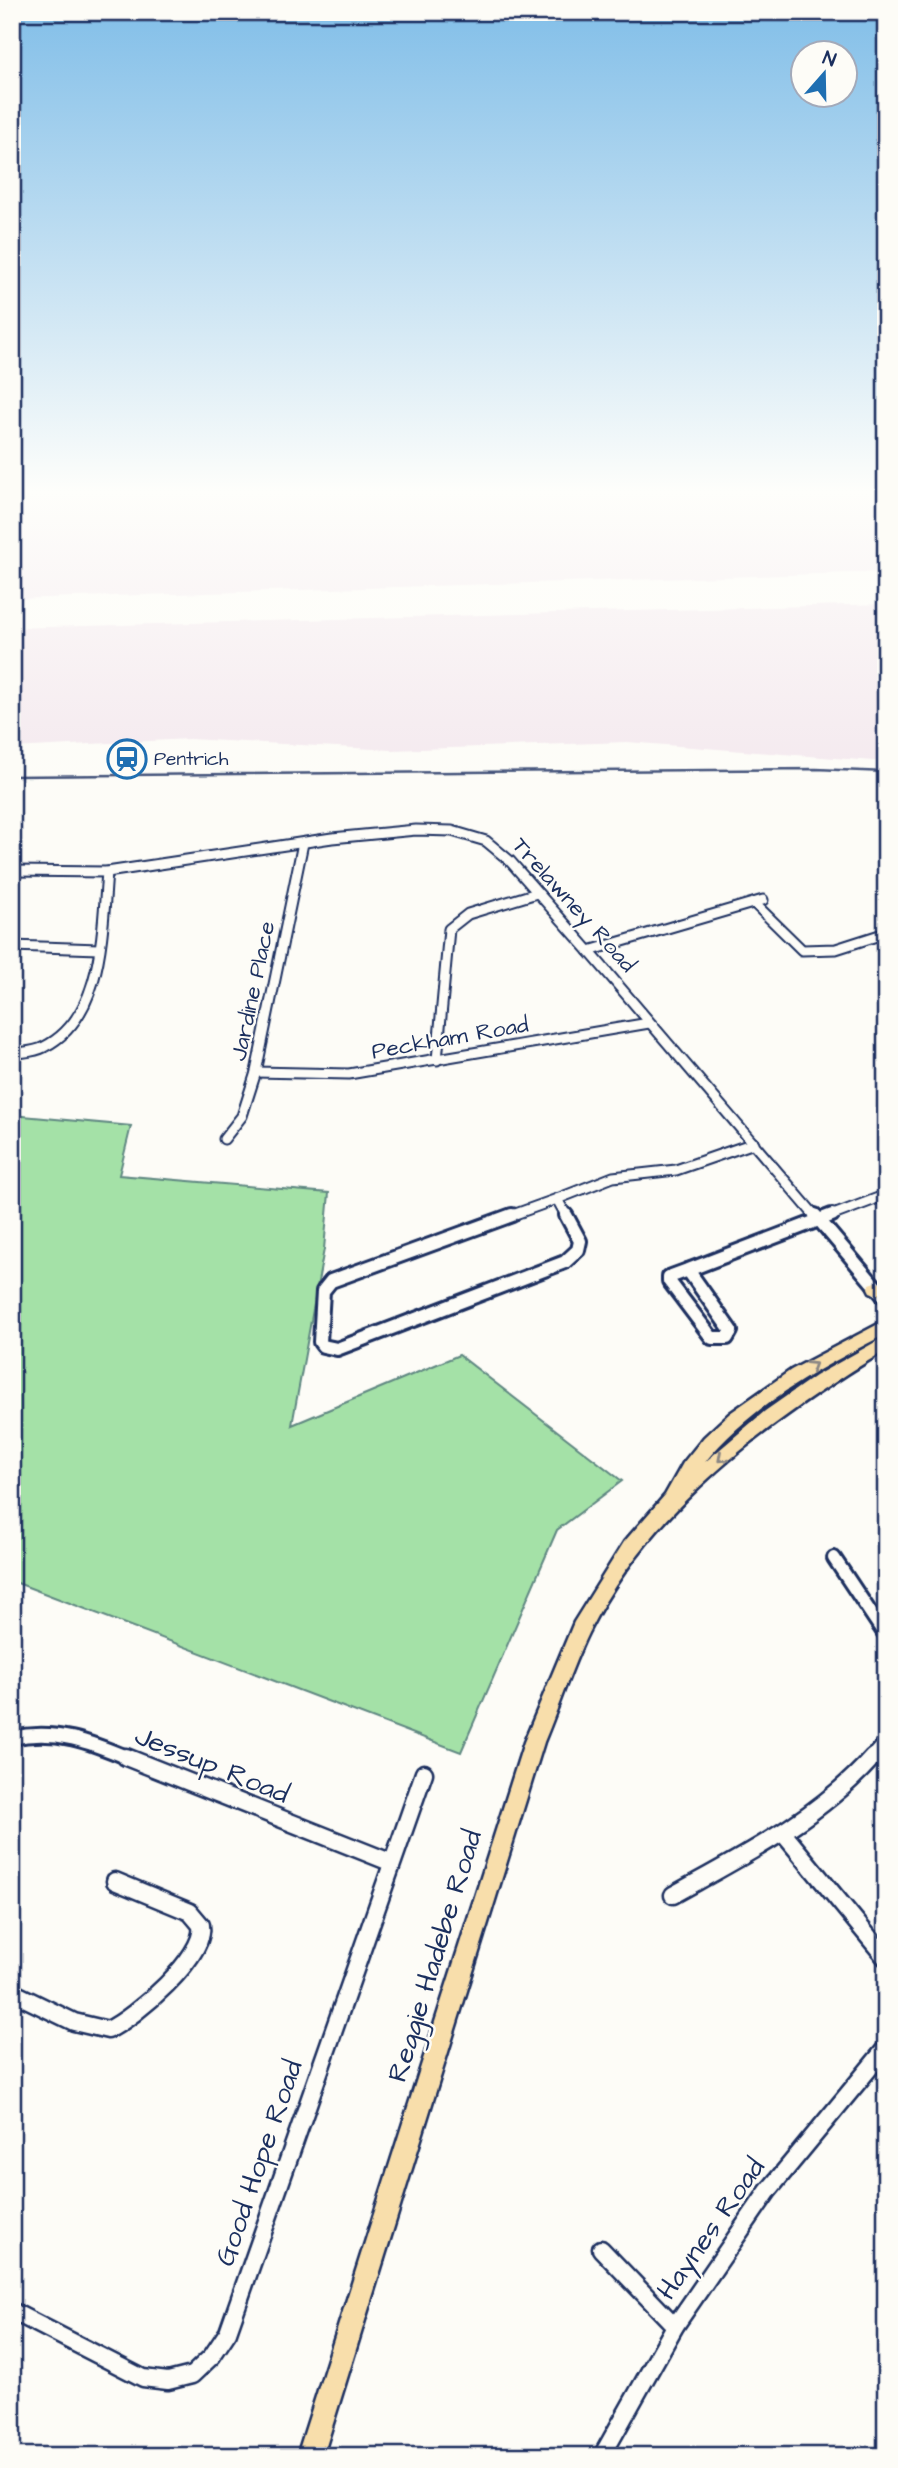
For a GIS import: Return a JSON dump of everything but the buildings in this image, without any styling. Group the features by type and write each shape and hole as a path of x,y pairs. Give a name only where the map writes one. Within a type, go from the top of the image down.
{"main road":[{"name":"Reggie Hadebe Road","path":"672,1500 678,1485 713,1440 736,1420 805,1370 886,1326"},
{"name":"Reggie Hadebe Road","path":"310,2456 534,1742 581,1628 631,1548 672,1500 761,1424 882,1346"}],"street":[{"name":"Trelawney Road","path":"12,871 107,872 389,832 452,831 485,841 497,848 589,951 883,1293"},
{"name":"Jardine Place","path":"224,1139 242,1116 256,1072 303,843"},
{"path":"12,1054 40,1049 58,1040 75,1023 98,965 107,872"},
{"path":"437,1060 449,929 468,914 537,893"},
{"path":"589,951 759,902 802,950 836,949 886,933"},
{"path":"12,946 99,949"},
{"name":"Peckham Road","path":"256,1072 349,1074 649,1023"},
{"path":"557,1199 580,1241 578,1250 565,1262 337,1349 323,1346 320,1342 323,1291 331,1281 613,1177 676,1170 754,1143"},
{"path":"688,1269 731,1331 727,1338 712,1338 669,1281 670,1277 688,1269 820,1218 886,1195"},
{"path":"834,1558 886,1636"},
{"name":"Jessup Road","path":"12,1738 32,1733 58,1733 79,1738 390,1862"},
{"path":"673,1895 783,1833 842,1787 869,1763 886,1742"},
{"name":"Good Hope Road","path":"12,2311 143,2378 168,2381 192,2375 212,2356 228,2332 390,1862 424,1773"},
{"path":"783,1833 886,1958"},
{"path":"12,1992 81,2024 107,2030 124,2023 190,1957 200,1938 201,1926 198,1920 190,1912 116,1881"},
{"name":"Haynes Road","path":"602,2456 675,2326 768,2191 886,2048"},
{"path":"601,2249 675,2326"}],"shaded area":[{"path":"886,604 886,762 627,742 391,750 189,739 12,748 12,628"}],"green space":[{"path":"12,1115 131,1126 119,1175 329,1193 324,1249 292,1425 459,1355 622,1481 557,1530 461,1752 12,1581"}],"railway":[{"path":"12,776 816,769 886,772"}],"place":[{"name":"Pentrich","path":"127,759"}]}
